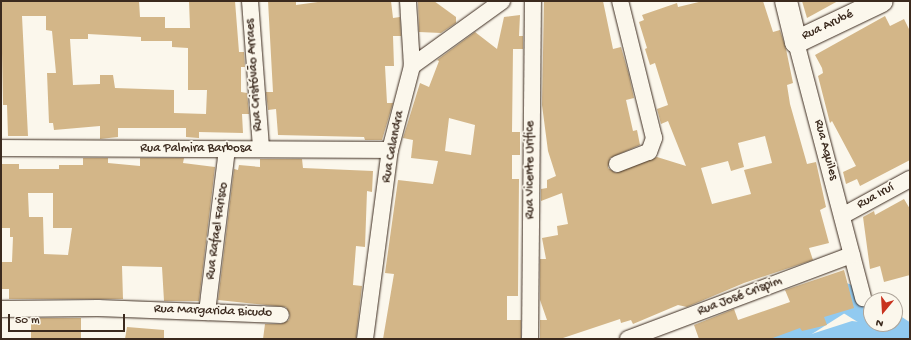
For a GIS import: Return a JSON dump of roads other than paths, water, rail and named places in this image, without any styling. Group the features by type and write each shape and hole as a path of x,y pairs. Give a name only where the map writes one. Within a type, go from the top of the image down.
{"street":[{"name":"Rua Cristóvão Arraes","path":"250,1 261,149"},
{"name":"Rua Calandra","path":"365,339 390,150 412,66 408,1"},
{"path":"412,66 502,1"},
{"name":"Rua Vicente Urifice","path":"530,339 533,1"},
{"path":"617,164 649,152 654,138 620,1"},
{"name":"Rua Aquiles","path":"786,1 863,298"},
{"name":"Rua Arubé","path":"796,42 882,1"},
{"name":"Rua Palmira Barbosa","path":"1,148 390,150"},
{"name":"Rua Rafael Farisco","path":"207,312 227,149"},
{"name":"Rua Iruí","path":"842,216 910,179"},
{"name":"Rua José Crispim","path":"628,339 852,255"},
{"name":"Rua Margarida Bicudo","path":"1,309 98,308 281,315"}],"water":[{"path":"852,321 863,322 863,332 901,332 910,336 910,339 796,339"}],"waterway":[{"path":"778,339 844,297 863,309"},
{"path":"899,332 910,339"}]}
